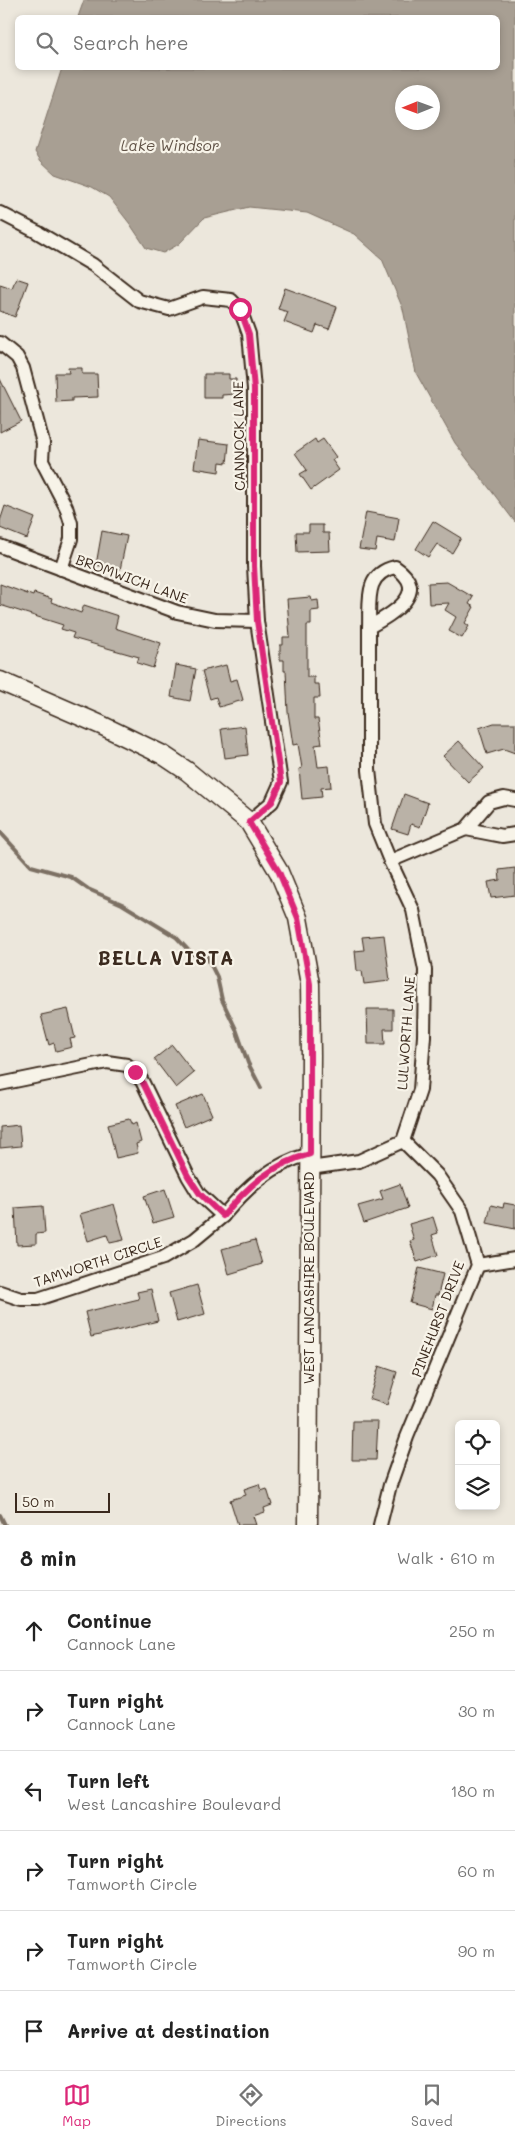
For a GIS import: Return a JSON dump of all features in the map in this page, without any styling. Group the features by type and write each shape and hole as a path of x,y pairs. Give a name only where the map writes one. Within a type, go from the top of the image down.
{"main road":[{"name":"WEST LANCASHIRE BOULEVARD","path":"0,681 101,725 163,755 187,770 249,822 279,872 298,918 310,984 308,1525"}],"street":[{"name":"CANNOCK LANE","path":"0,213 93,265 139,301 169,309 203,297 230,300 240,309 249,334 254,389 254,566 257,621 281,782 272,802 249,822"},
{"path":"0,343 9,348 23,368 43,443 42,461 66,507 71,523 71,539 61,569"},
{"name":"BROMWICH LANE","path":"0,546 177,612 215,620 257,621"},
{"name":"LULWORTH LANE","path":"369,627 401,606 408,598 410,583 405,574 395,567 384,570 374,578 371,590 369,627 369,770 375,824 413,910 425,970 424,1036 420,1090 402,1141"},
{"path":"390,861 466,829 489,802 504,798 515,800"},
{"path":"466,829 502,836 515,834"},
{"path":"0,1084 107,1062 127,1065 142,1081 188,1176 200,1194 223,1216"},
{"path":"310,1161 358,1162 402,1141"},
{"name":"PINEHURST DRIVE","path":"380,1525 390,1485 407,1437 478,1266 462,1211 437,1175 402,1141"},
{"name":"TAMWORTH CIRCLE","path":"0,1292 21,1299 38,1299 163,1258 194,1240 223,1216 255,1181 299,1157 310,1161"},
{"path":"478,1266 515,1259"}],"water":[{"name":"Lake Windsor","path":"84,0 515,0 515,522 455,443 416,373 403,309 382,259 354,234 307,213 249,207 204,218 179,244 163,253 146,248 109,197 92,187 55,174 41,161 35,152 61,70 500,70 500,15 79,15"}],"building":[{"path":"16,278 28,282 15,317 0,311 0,284 12,288"},
{"path":"285,288 337,307 329,329 317,325 314,333 284,322 288,312 278,309"},
{"path":"68,368 82,368 82,374 97,374 98,397 72,398 72,401 56,402 55,373 69,373"},
{"path":"204,374 229,374 229,379 236,379 236,394 222,395 222,398 204,398"},
{"path":"0,379 21,421 0,432"},
{"path":"315,439 317,443 323,439 336,457 332,460 339,470 311,490 300,474 307,470 295,453"},
{"path":"198,440 229,444 227,463 220,462 219,472 194,468"},
{"path":"5,506 35,518 27,539 0,528 0,521"},
{"path":"366,512 399,518 395,542 377,539 375,551 359,549"},
{"path":"433,521 461,538 452,553 437,544 428,557 416,549"},
{"path":"309,525 323,525 323,533 329,533 330,551 297,552 296,532 309,532"},
{"path":"102,531 127,536 120,570 96,565"},
{"path":"447,582 473,597 469,604 474,607 465,623 469,626 462,638 449,631 456,617 445,610 449,603 429,604 428,583"},
{"path":"0,584 33,596 34,593 52,599 51,602 81,613 84,605 118,616 115,628 161,643 153,668 137,663 139,657 72,638 74,633 61,629 63,625 0,605"},
{"path":"311,597 312,601 318,600 319,610 311,611 311,625 307,625 307,677 314,677 314,684 319,684 320,698 314,698 314,719 318,719 322,744 315,745 318,767 329,766 331,787 321,788 322,797 302,799 299,769 302,768 298,744 293,745 288,712 286,671 284,671 284,660 280,660 280,645 283,645 283,637 290,637 287,599"},
{"path":"176,665 196,669 190,701 171,697"},
{"path":"226,665 230,681 237,679 243,700 219,707 216,697 210,699 202,671"},
{"path":"494,723 515,723 515,753 504,749 487,754 479,728"},
{"path":"245,726 248,755 225,758 221,729"},
{"path":"459,741 484,768 468,782 443,756"},
{"path":"404,794 428,803 420,827 411,824 408,834 392,829"},
{"path":"515,868 515,895 491,898 488,882 500,880 499,870"},
{"path":"384,935 390,981 364,984 362,971 357,971 355,951 364,950 362,937"},
{"path":"68,1009 75,1038 70,1039 72,1047 56,1051 54,1043 49,1045 41,1015"},
{"path":"367,1009 393,1009 393,1029 384,1029 385,1044 368,1044"},
{"path":"172,1045 194,1073 176,1088 154,1059"},
{"path":"203,1094 212,1115 184,1127 175,1106"},
{"path":"129,1119 132,1125 136,1123 141,1142 136,1144 138,1153 116,1158 108,1124"},
{"path":"19,1125 21,1146 0,1148 0,1127"},
{"path":"400,1184 408,1208 364,1223 358,1206 383,1199 380,1191"},
{"path":"165,1189 174,1217 153,1223 144,1196"},
{"path":"504,1203 515,1205 515,1229 487,1223 491,1205 503,1208"},
{"path":"114,1204 124,1240 110,1243 107,1235 88,1241 80,1214"},
{"path":"43,1206 45,1233 36,1234 36,1244 17,1245 15,1208"},
{"path":"433,1217 438,1233 432,1235 438,1255 417,1262 410,1241 414,1240 409,1224"},
{"path":"255,1240 262,1264 229,1274 222,1249"},
{"path":"419,1268 443,1274 438,1295 435,1295 432,1309 410,1303"},
{"path":"197,1285 205,1314 177,1322 169,1293"},
{"path":"151,1289 158,1321 91,1337 85,1312 139,1299 137,1292"},
{"path":"379,1366 397,1372 387,1405 369,1399"},
{"path":"353,1421 378,1421 376,1460 352,1460"},
{"path":"259,1484 261,1491 267,1489 272,1505 264,1508 265,1512 253,1516 256,1525 238,1525 230,1500 246,1495 244,1489"}],"waterway":[{"path":"0,832 31,866 71,877 88,889 122,904 176,937 192,954 206,955 217,977 222,1000 236,1029 248,1063 261,1088"},
{"path":"0,1515 5,1525"}],"district":[{"name":"BELLA VISTA","path":"166,958"}],"route":[{"path":"135,1072 142,1081 188,1176 200,1194 223,1216 255,1181 299,1157 310,1154 310,984 298,918 279,872 249,822 272,802 281,782 257,621 254,566 254,389 249,334 240,309"}]}
